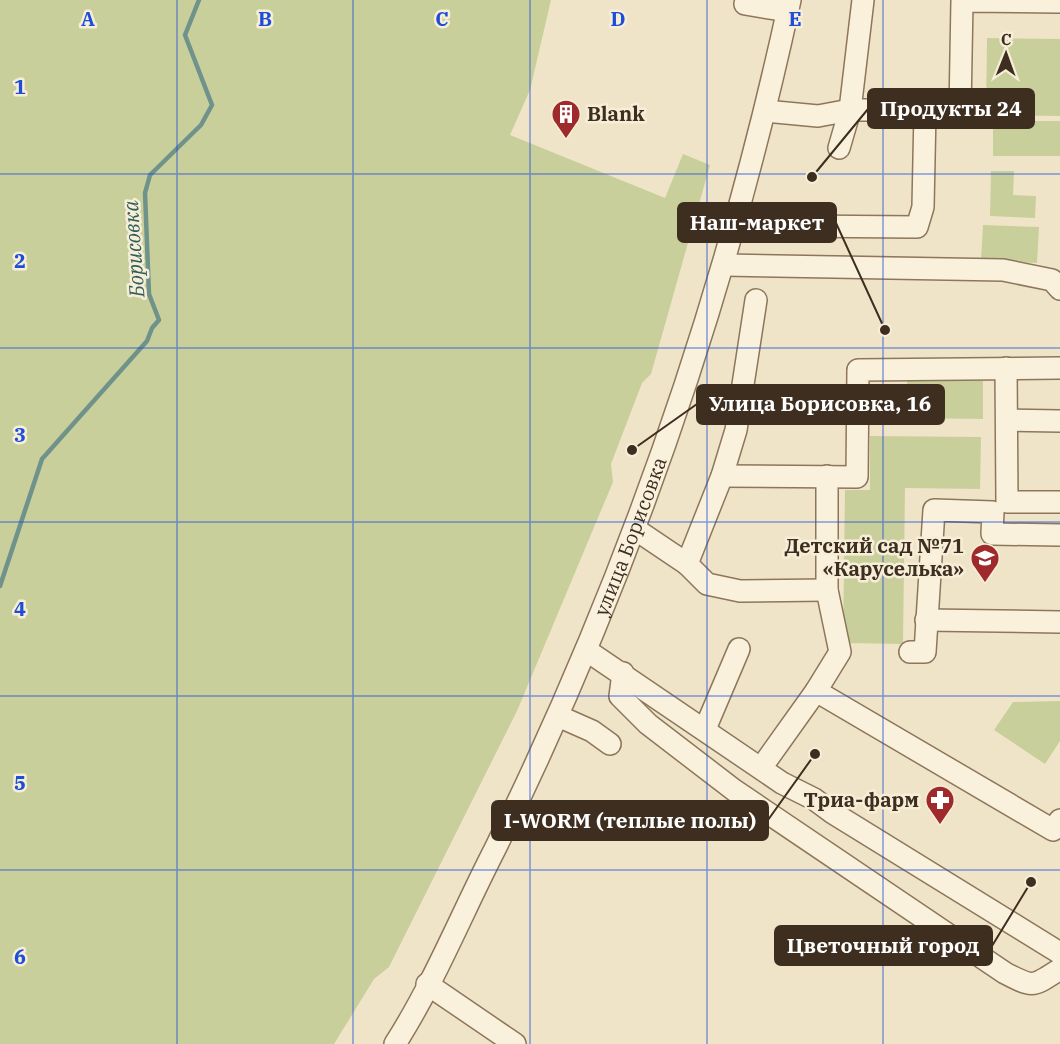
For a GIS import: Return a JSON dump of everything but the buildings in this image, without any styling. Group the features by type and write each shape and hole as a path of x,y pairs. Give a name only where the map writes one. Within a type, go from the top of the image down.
{"street":[{"path":"839,148 849,110 863,0"},
{"path":"765,111 818,116 849,110 960,110 962,1 1060,2"},
{"path":"745,4 789,5"},
{"name":"улица Борисовка","path":"395,1044 427,984 558,716 635,529 677,413 725,265 765,111 789,5"},
{"path":"792,226 918,227 923,207 926,111"},
{"path":"725,265 1003,270 1052,280 1060,289"},
{"path":"687,564 722,476 736,430 756,300"},
{"path":"1006,368 1007,502 1060,502"},
{"path":"722,476 856,477 858,370 1060,368"},
{"path":"1008,420 1060,421"},
{"path":"761,768 816,691 840,652 827,590 827,476"},
{"path":"910,652 925,652 934,510 993,512 992,534 1060,535"},
{"path":"635,529 687,564 707,584 740,591 827,590"},
{"path":"926,620 1060,622"},
{"path":"705,729 739,649"},
{"path":"586,650 622,672 761,768 1060,953"},
{"path":"622,672 620,696 648,724 743,796 1005,973 1028,985 1038,983 1060,969"},
{"path":"816,691 1053,830 1060,820"},
{"path":"558,716 592,730 610,744"},
{"path":"427,984 515,1044"}],"green space":[{"path":"0,0 551,0 530,90 510,135 665,198 683,154 710,165 651,374 642,383 611,464 613,482 517,711 389,967 374,979 334,1044 0,1044"},
{"path":"987,38 1060,39 1060,116 986,115"},
{"path":"993,121 1060,121 1060,156 993,156"},
{"path":"991,171 1014,171 1013,195 1036,196 1035,218 990,216"},
{"path":"983,225 1039,227 1037,263 981,260"},
{"path":"907,381 983,381 983,419 906,418"},
{"path":"870,436 981,437 980,489 905,488 903,644 843,643 845,490 870,490"},
{"path":"1060,701 1060,741 1045,764 994,730 1013,702"}],"waterway":[{"name":"Борисовка","path":"0,586 42,459 147,341 152,328 159,320 149,294 145,193 150,175 201,125 212,105 185,35 199,0"}],"place":[{"name":"Blank","path":"566,140"},
{"name":"Продукты 24","path":"812,177"},
{"name":"Наш-маркет","path":"885,330"},
{"name":"Улица Борисовка, 16","path":"632,450"},
{"name":"Детский сад №71 «Каруселька»","path":"985,584"},
{"name":"I-WORM (теплые полы)","path":"815,754"},
{"name":"Триа-фарм","path":"940,826"},
{"name":"Цветочный город","path":"1031,882"}]}
